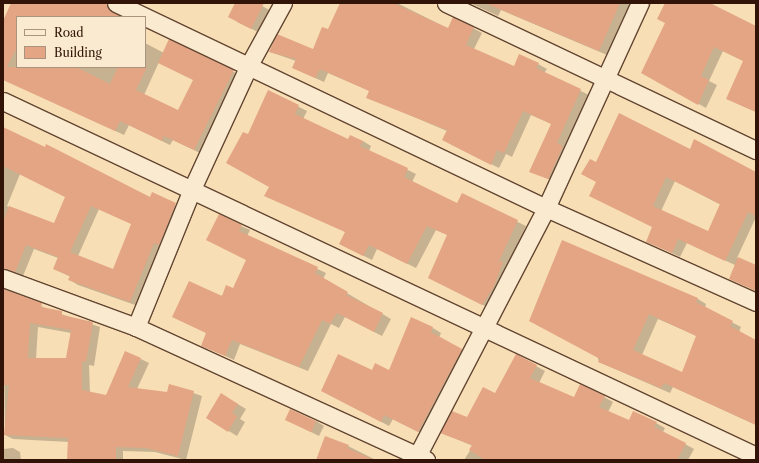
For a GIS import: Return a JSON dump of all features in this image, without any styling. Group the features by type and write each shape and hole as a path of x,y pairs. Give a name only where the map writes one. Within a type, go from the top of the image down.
{"street":[{"path":"116,3 144,16"},
{"path":"136,327 192,189 249,65 283,3"},
{"path":"446,3 756,150"},
{"path":"3,278 136,327 420,459 546,208 640,3"},
{"path":"146,17 546,208 756,302"},
{"path":"3,101 486,326 756,458"}],"building":[{"path":"11,3 105,3 121,16 16,16 16,49 7,67 78,68 110,84 118,68 147,67 136,90 178,110 193,80 158,63 169,39 234,70 194,150 164,136 162,141 120,121 115,131 3,80 3,21"},
{"path":"235,3 264,3 251,29 228,17"},
{"path":"340,3 393,3 448,28 453,17 474,27 466,45 514,66 519,54 539,63 536,68 581,89 557,143 563,146 548,179 529,172 551,124 523,111 504,153 497,150 491,165 442,140 447,130 366,98 369,91 320,69 315,78 292,68 296,59 269,52 277,34 313,49 322,27 328,29"},
{"path":"485,3 620,3 599,51"},
{"path":"665,3 710,3 756,26 756,112 726,99 743,61 714,47 701,76 709,80 698,105 641,73 665,23 657,19"},
{"path":"268,90 299,105 295,114 348,139 350,135 363,141 360,146 408,168 404,177 457,203 462,193 518,220 499,261 503,262 494,286 482,305 428,278 447,235 427,226 407,264 369,245 363,256 339,244 345,232 264,196 269,187 226,163 243,132 248,134"},
{"path":"619,113 690,149 694,139 756,172 756,216 748,212 725,261 678,239 672,253 646,242 652,227 589,196 596,182 581,174 590,159 596,162","holes":["666,177 720,204 708,231 653,206"]},
{"path":"3,127 45,147 46,144 150,197 152,192 176,203 159,245 154,243 130,302 68,280 70,276 53,269 58,257 26,245 15,272 3,268 3,222 9,206 54,223 65,197 3,166","holes":["91,206 131,224 113,269 70,252"]},
{"path":"219,214 242,225 239,231 318,267 315,273 348,292 346,295 383,313 374,332 337,313 330,324 322,320 299,367 232,340 225,356 201,346 206,333 172,317 189,281 222,296 226,285 233,288 246,260 206,240"},
{"path":"562,240 698,298 696,302 733,321 730,326 756,340 756,425 664,383 661,388 598,362 600,359 529,321","holes":["649,314 696,336 682,372 633,350"]},
{"path":"738,257 756,265 756,291 729,279"},
{"path":"3,289 42,303 41,307 62,311 62,315 93,322 86,362 82,361 82,390 106,395 125,351 141,358 128,387 167,392 169,384 194,391 178,456 146,448 116,447 116,460 67,460 68,438 4,435 9,385 3,385","holes":["30,323 71,330 66,358 28,358"]},
{"path":"411,317 433,327 431,332 462,349 418,432 384,415 381,422 321,391 338,354 372,370 375,363 389,370"},
{"path":"516,354 537,365 530,378 574,397 580,384 605,396 599,407 629,420 633,411 657,422 654,427 686,443 677,460 485,460 469,450 472,445 440,433 452,411 467,417 483,387 495,393"},
{"path":"221,393 238,404 232,413 237,416 228,432 206,418"},
{"path":"290,409 316,421 311,432 285,420"},
{"path":"325,436 349,445 347,448 374,460 316,460"}]}
